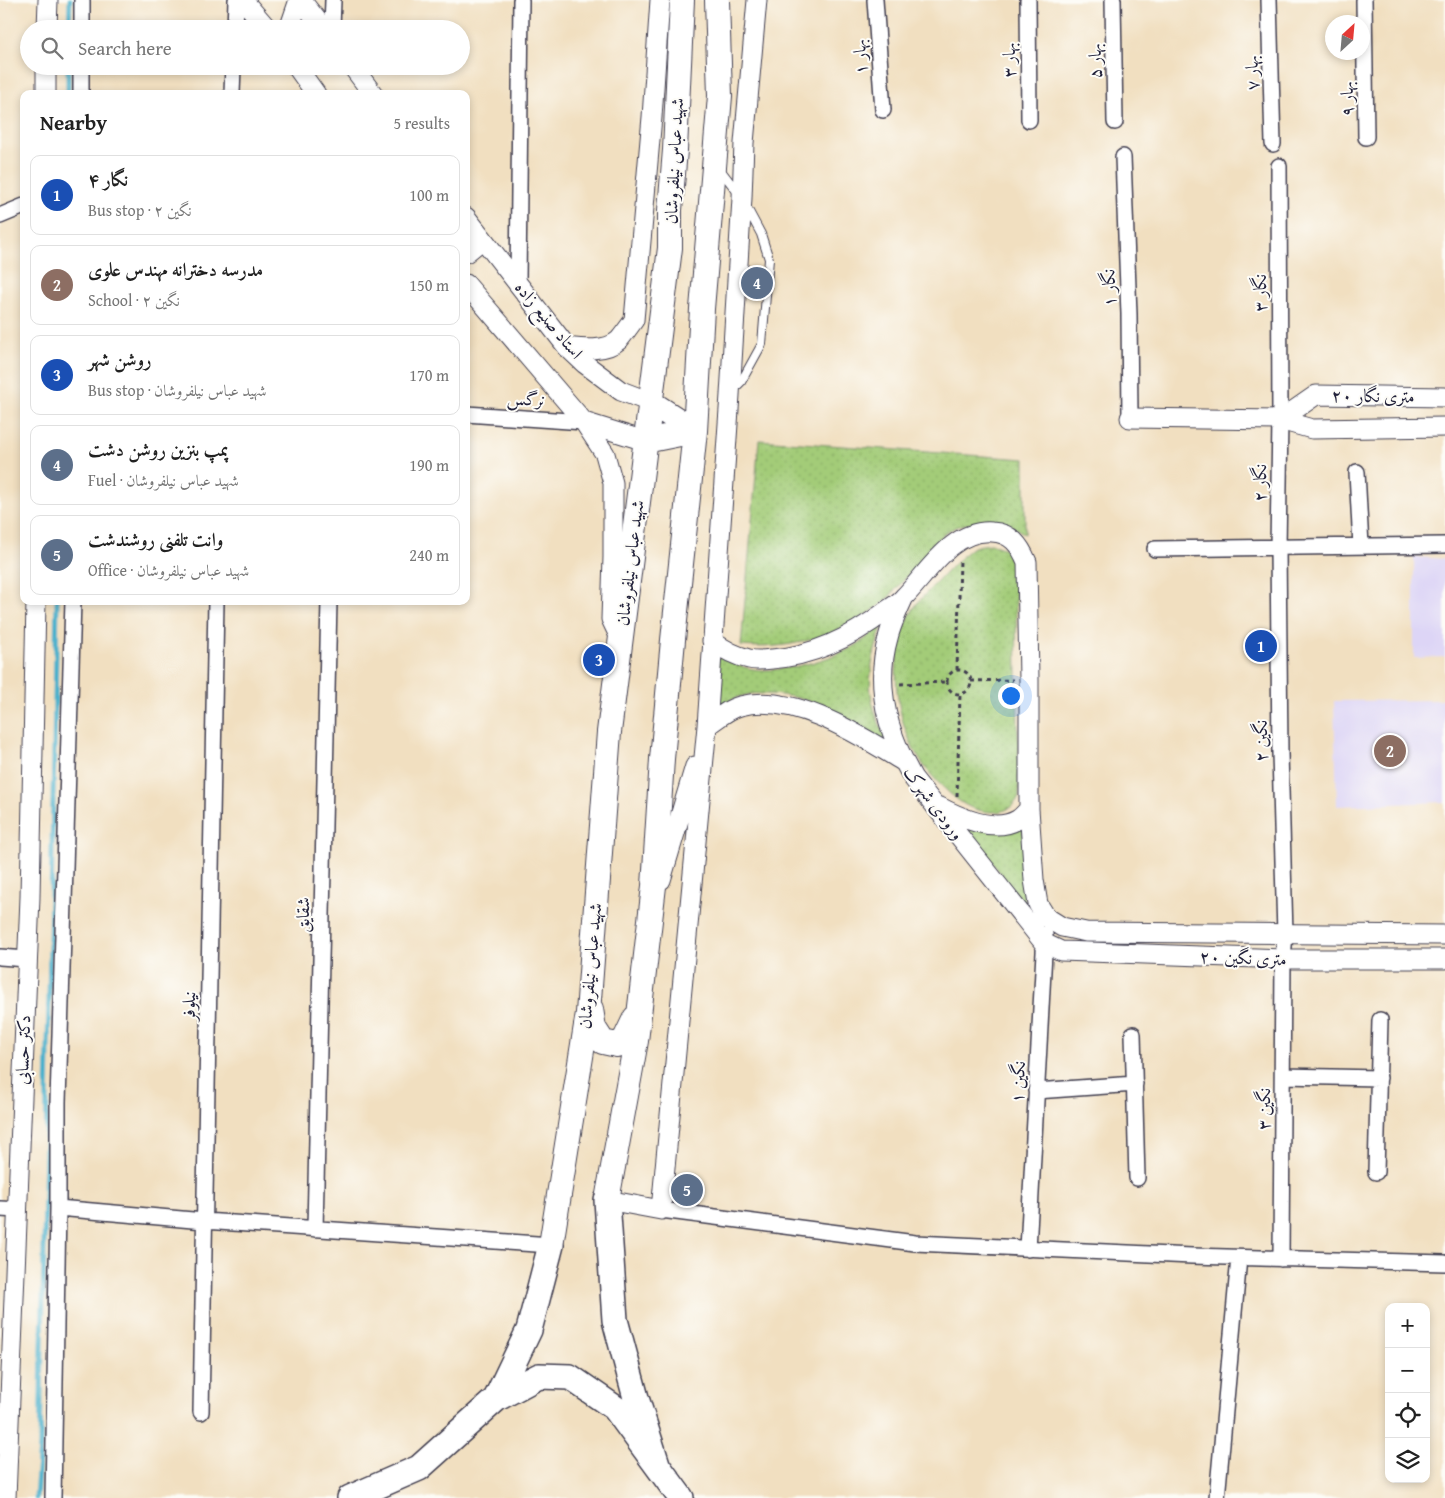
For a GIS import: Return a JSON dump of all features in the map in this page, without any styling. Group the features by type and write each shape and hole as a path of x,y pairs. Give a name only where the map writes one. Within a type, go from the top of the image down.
{"highway":[{"path":"607,1200 615,1320 636,1398 657,1464"},
{"path":"496,1399 529,1330 551,1245"},
{"path":"350,1498 419,1468 496,1399 539,1376 570,1377 615,1408 681,1498"}],"main road":[{"name":"شهید عباس نیلفروشان","path":"551,1245 588,1013 609,732 670,248 682,0"},
{"path":"607,1200 636,1041 654,886 663,750 695,431 702,309 720,96 717,0"},
{"path":"650,402 695,431"},
{"path":"645,440 695,431"},
{"path":"589,997 594,1028 603,1042 617,1045 624,1039 640,1011"}],"street":[{"path":"47,20 48,0"},
{"path":"82,0 82,20"},
{"path":"235,20 236,0"},
{"path":"243,0 260,20"},
{"path":"292,20 300,0 317,20"},
{"path":"332,20 333,0"},
{"path":"518,283 521,0"},
{"path":"567,347 602,348 617,341 634,320 652,117 660,0"},
{"path":"661,1210 707,726 730,395 744,143 757,6 772,0"},
{"name":"بهار ۱","path":"875,0 883,110"},
{"name":"بهار ۳","path":"1028,0 1029,120"},
{"name":"بهار ۵","path":"1113,0 1114,122"},
{"name":"بهار ۷","path":"1269,0 1273,144"},
{"name":"بهار ۹","path":"1364,0 1366,137"},
{"path":"46,75 46,90"},
{"path":"81,75 81,90"},
{"path":"232,90 233,75"},
{"path":"302,75 313,90"},
{"path":"359,75 370,90"},
{"path":"714,161 744,143"},
{"name":"نگار ۱","path":"1123,157 1129,314 1130,418"},
{"name":"نگار ۳","path":"1279,166 1280,420"},
{"path":"0,216 20,208"},
{"name":"استاد صنیع زاده","path":"470,222 567,347 584,364 621,391 650,402"},
{"path":"643,222 670,224"},
{"path":"470,250 483,239"},
{"path":"470,289 584,422 605,454 612,483 613,557 611,619 620,638"},
{"name":"۲۰ متری نگار","path":"1280,420 1316,394 1445,398"},
{"name":"نرگس","path":"470,414 584,422"},
{"name":"۲۰ متری نگار","path":"1130,418 1280,420 1312,429 1445,427"},
{"name":"نگار ۲","path":"1278,548 1280,420"},
{"path":"584,422 645,440"},
{"path":"1357,472 1361,546"},
{"path":"712,640 724,650 751,660 781,659 815,650 834,643 873,621 904,598 936,560 971,534 984,531 1001,532 1012,539 1021,549 1027,562 1029,680 1028,809 1034,880 1038,904 1046,917"},
{"path":"1155,550 1445,545"},
{"name":"نگین ۲","path":"1278,548 1280,752 1285,934 1283,960"},
{"path":"904,598 887,639 882,685 887,716 904,762"},
{"name":"دکتر حسابی","path":"6,1498 9,1209 30,897 36,605"},
{"name":"دکتر حسابی","path":"53,1498 58,1102 73,605"},
{"name":"نیلوفر","path":"201,1412 216,605"},
{"name":"شقایق","path":"315,1229 329,605"},
{"name":"ورودی شهرک","path":"707,726 738,706 756,703 790,706 805,710 839,726 904,762 913,778 1044,943"},
{"path":"650,915 707,726"},
{"path":"935,804 973,822 994,825 1008,824 1018,820 1028,809"},
{"name":"۲۰ متری نگین","path":"1046,917 1062,927 1086,932 1445,935"},
{"name":"نگین ۱","path":"1028,1249 1046,917"},
{"name":"۲۰ متری نگین","path":"1044,943 1061,951 1283,960 1445,959"},
{"path":"0,957 26,959"},
{"name":"نگین ۳","path":"1281,1259 1283,960"},
{"path":"1376,1172 1380,1020"},
{"path":"1133,1034 1137,1178"},
{"path":"1283,1076 1379,1078"},
{"path":"1036,1091 1134,1084"},
{"path":"607,1200 661,1210 915,1243 1240,1258 1445,1263"},
{"path":"58,1208 204,1221 551,1245"},
{"path":"1217,1498 1240,1258"}],"lane":[{"path":"714,161 742,198 761,234 769,259 762,344 741,382 730,395"}],"path":[{"path":"957,670 961,540"},
{"path":"957,670 968,674 971,681 970,688 960,694 949,690 946,682 950,674 957,670"},
{"path":"971,681 1029,680"},
{"path":"882,685 946,682"},
{"path":"957,816 960,694"}],"shaded area":[{"path":"1414,557 1445,559 1445,657 1414,658"},
{"path":"1445,700 1445,802 1337,806 1334,701"}],"green space":[{"path":"759,440 1025,459 1025,534 1006,525 996,523 976,522 956,527 946,532 888,598 856,621 838,630 800,642 780,646 741,646"},
{"path":"991,544 1006,549 1015,556 1019,797 1008,809 991,812 977,810 960,802 931,775 923,764 906,731 897,695 896,677 900,640 906,623 916,605 969,550 977,546"},
{"path":"883,624 874,654 870,684 874,710 887,742 830,709 799,698 783,695 753,694 728,701 715,708 717,656 753,669 764,670 791,667 820,660 845,651 859,644"},
{"path":"964,825 1023,826 1025,906"}],"waterway":[{"path":"69,20 70,0"},
{"path":"68,75 68,90"},
{"path":"36,1498 40,1446 57,605"}],"place":[{"name":"پمپ بنزین روشن دشت","path":"757,283"},
{"name":"نگار ۴","path":"1261,646"},
{"name":"روشن شهر","path":"599,660"},
{"name":"مدرسه دخترانه مهندس علوی","path":"1390,751"},
{"name":"وانت تلفنی روشندشت","path":"687,1190"}]}
